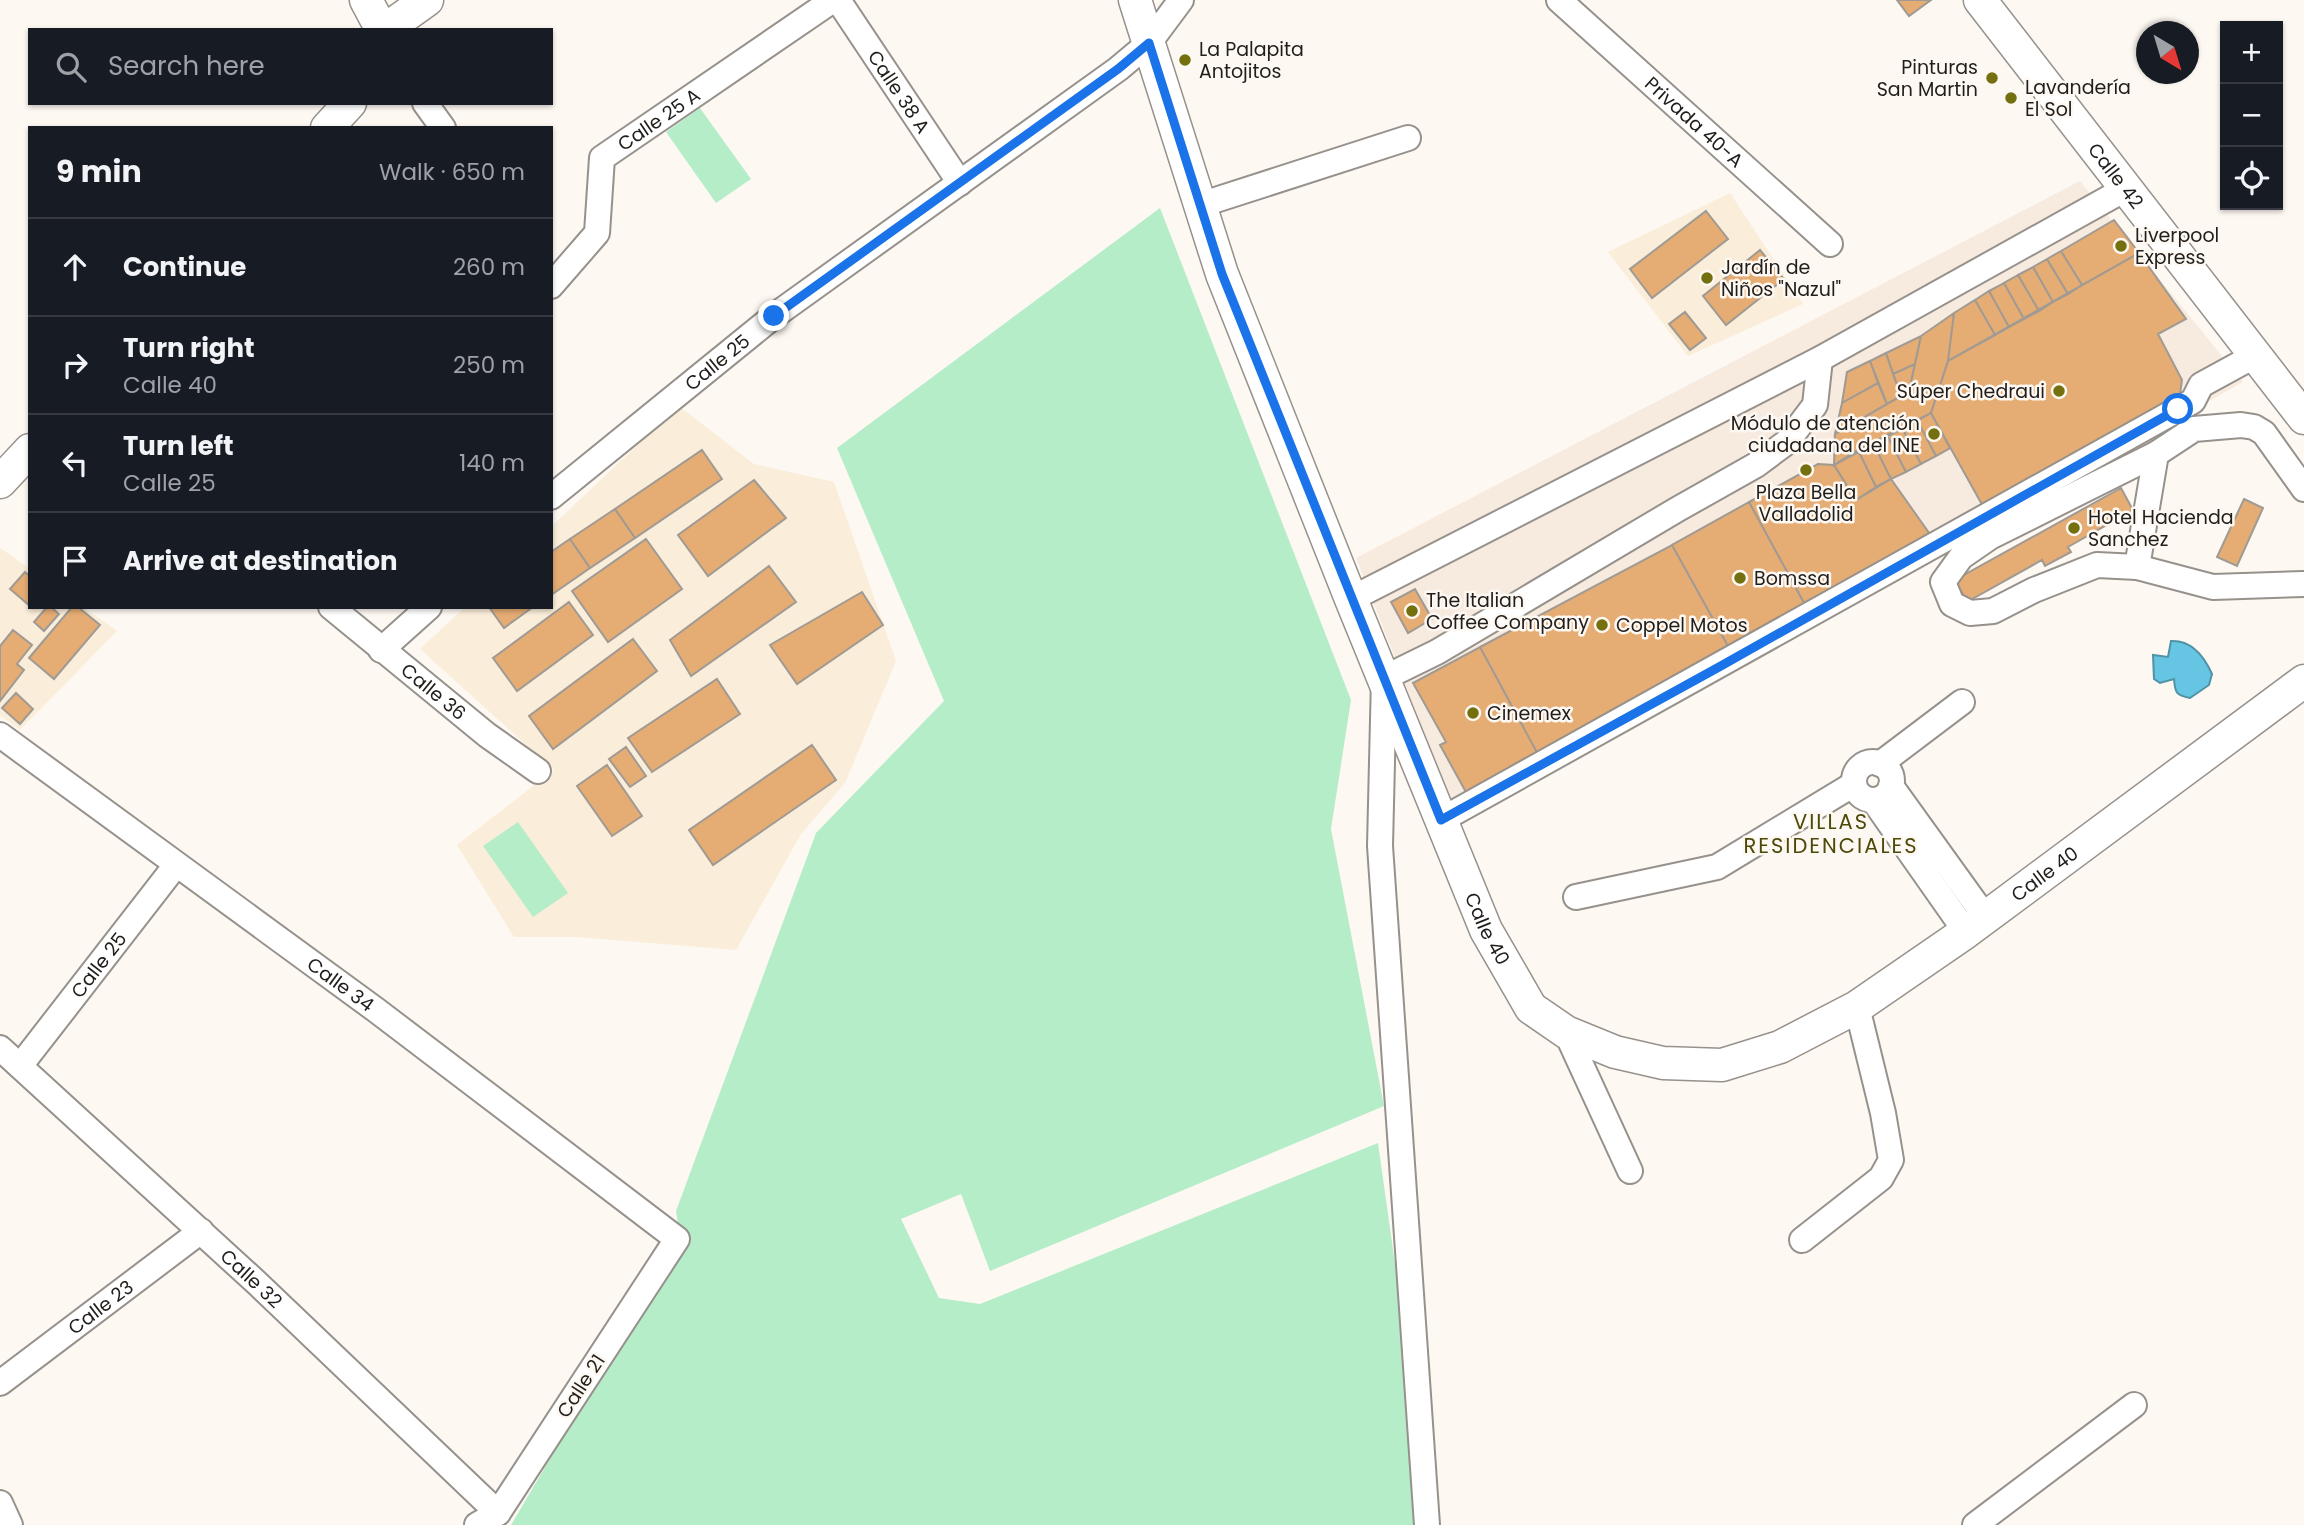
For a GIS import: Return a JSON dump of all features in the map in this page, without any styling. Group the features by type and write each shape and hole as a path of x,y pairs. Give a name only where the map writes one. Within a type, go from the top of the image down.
{"main road":[{"path":"366,0 382,28"},
{"path":"386,28 427,0"},
{"name":"Calle 40","path":"1135,0 1222,274 1486,930 1531,1008 1566,1032 1615,1052 1663,1063 1722,1065 1780,1047 1857,1007 1976,925 2304,681"},
{"name":"Calle 42","path":"1980,0 2304,418"},
{"path":"329,126 348,105"},
{"path":"0,482 28,452"}],"street":[{"name":"Calle 38 A","path":"835,0 960,183"},
{"name":"Calle 25 A","path":"553,284 597,233 602,158 835,0"},
{"name":"Calle 25","path":"553,495 774,316 1118,69 1149,43 1181,0"},
{"name":"Privada 40-A","path":"1559,0 1830,244"},
{"path":"426,105 442,126"},
{"path":"1200,205 1408,138"},
{"path":"1351,599 1820,359 2127,188"},
{"path":"1441,820 2193,401 2201,385 2256,355"},
{"path":"1427,1525 1380,846 1384,678 1437,652 1756,466 1787,442 1815,405 1820,359"},
{"path":"2304,489 2264,433 2254,427 2241,425 2194,429 2156,454 1990,537 1961,557 1943,582 1952,604 1970,613 1993,611 2034,590 2097,565 2137,567 2213,587 2304,584"},
{"path":"2137,567 2156,454"},
{"name":"Calle 36","path":"333,609 488,735 538,771"},
{"path":"382,650 427,609"},
{"path":"1962,702 1882,783 1861,797 1854,784 1858,768 1870,762 1882,783 1976,925"},
{"name":"Calle 34","path":"0,735 376,1010 677,1239"},
{"path":"1576,897 1717,867 1854,784"},
{"name":"Calle 25","path":"20,1066 176,865"},
{"path":"1802,1240 1881,1178 1891,1160 1883,1113 1857,1007"},
{"path":"1566,1032 1630,1171"},
{"name":"Calle 32","path":"0,1048 201,1231 488,1519"},
{"name":"Calle 23","path":"0,1383 201,1231"},
{"name":"Calle 21","path":"488,1519 677,1239"},
{"path":"1975,1525 2134,1405"},
{"path":"0,1503 9,1525"}],"shaded area":[{"name":"Plaza Bella Valladolid","path":"2080,181 2243,382 1459,822 1356,558"},
{"name":"Jardín de Niños \"Nazul\"","path":"1730,193 1803,304 1688,356 1608,252"},
{"path":"679,406 754,464 834,482 896,661 845,783 801,834 736,950 578,937 514,937 457,845 554,770 420,649 463,609 553,609 553,525"},
{"path":"0,548 28,568 28,609 86,609 117,631 20,730 0,715"}],"green space":[{"path":"700,108 751,179 716,203 666,132"},
{"path":"1160,208 1351,700 1331,829 1384,1106 990,1271 961,1194 901,1219 939,1298 980,1304 1378,1143 1406,1342 1414,1525 511,1525 680,1238 676,1211 816,833 944,701 837,448"},
{"path":"518,822 568,893 533,917 483,846"}],"water":[{"path":"2171,641 2185,643 2196,650 2212,674 2209,685 2190,698 2177,693 2174,679 2160,683 2154,679 2153,655 2168,657"}],"building":[{"path":"1897,0 1931,0 1909,16"},
{"path":"1706,211 1728,239 1652,298 1630,269"},
{"path":"2114,220 2139,253 2082,285 2061,251"},
{"path":"1760,250 1784,279 1726,325 1703,296"},
{"path":"2061,251 2082,285 2068,294 2047,259"},
{"name":"Súper Chedraui","path":"2139,253 2186,319 2158,334 2182,380 2179,402 1985,510 1931,413 1948,361"},
{"path":"2047,259 2068,294 2053,302 2033,267"},
{"path":"2033,267 2053,302 2039,311 2018,275"},
{"path":"2018,275 2039,311 2024,319 2004,283"},
{"path":"2004,283 2024,319 2009,327 1989,291"},
{"path":"1989,291 2009,327 1995,335 1975,300"},
{"path":"1975,300 1995,335 1948,361 1954,313"},
{"path":"1685,312 1706,338 1690,350 1669,324"},
{"path":"1954,313 1948,361 1931,413 1834,465 1835,434 1909,391 1921,336"},
{"path":"1921,336 1915,364 1893,374 1886,353"},
{"path":"1886,353 1901,396 1887,404 1870,361"},
{"path":"1870,361 1878,383 1842,403 1847,372"},
{"path":"1915,364 1909,391 1901,396 1893,374"},
{"path":"1878,383 1887,404 1835,434 1842,403"},
{"name":"Módulo de atención ciudadana del INE","path":"1931,413 1950,448 1936,456 1917,420"},
{"path":"1917,420 1936,456 1921,464 1902,428"},
{"path":"1902,428 1921,464 1906,472 1887,435"},
{"path":"1887,435 1906,472 1891,479 1873,443"},
{"path":"1873,443 1891,479 1876,487 1858,450"},
{"path":"702,450 722,479 635,538 615,509"},
{"path":"1858,450 1876,487 1856,500 1834,465"},
{"path":"1818,464 1834,465 1856,500 1891,479 1934,540 1809,612 1749,502"},
{"path":"754,480 786,518 708,576 678,535"},
{"name":"Hotel Hacienda Sanchez","path":"2121,488 2133,510 2068,547 2071,552 2045,566 2042,560 1967,602 1955,580"},
{"path":"2244,499 2263,508 2237,566 2217,557"},
{"name":"Bomssa","path":"1749,502 1809,612 1733,655 1672,545"},
{"path":"615,509 635,538 590,568 570,539"},
{"path":"570,539 590,568 553,594 553,551"},
{"path":"646,539 682,589 608,642 572,591"},
{"path":"1672,545 1733,655 1541,760 1480,647"},
{"path":"769,566 796,602 691,676 670,640"},
{"path":"25,572 28,574 28,604 10,589"},
{"name":"The Italian Coffee Company","path":"1415,589 1432,619 1408,633 1391,602"},
{"path":"862,592 883,625 797,684 770,645"},
{"path":"569,602 593,635 517,691 493,658"},
{"path":"45,609 53,609 59,614 44,631 34,622"},
{"path":"70,609 80,609 100,625 54,679 29,658"},
{"path":"490,609 530,609 504,628"},
{"path":"13,630 32,645 17,664 24,670 0,701 0,646"},
{"path":"633,639 657,671 553,749 529,716"},
{"name":"Cinemex","path":"1480,647 1541,760 1467,794 1440,745 1446,742 1413,683"},
{"path":"717,679 740,714 652,772 628,738"},
{"path":"16,693 33,709 20,724 2,708"},
{"path":"812,745 836,780 713,865 689,830"},
{"path":"626,747 646,776 630,787 609,759"},
{"path":"607,765 642,816 612,836 577,786"}],"place":[{"name":"La Palapita Antojitos","path":"1185,60"},
{"name":"Pinturas San Martin","path":"1992,78"},
{"name":"Lavandería El Sol","path":"2011,98"},
{"name":"Liverpool Express","path":"2121,246"},
{"name":"Jardín de Niños \"Nazul\"","path":"1707,278"},
{"name":"Súper Chedraui","path":"2059,391"},
{"name":"Módulo de atención ciudadana del INE","path":"1934,434"},
{"name":"Plaza Bella Valladolid","path":"1806,470"},
{"name":"Hotel Hacienda Sanchez","path":"2074,528"},
{"name":"Bomssa","path":"1740,578"},
{"name":"The Italian Coffee Company","path":"1412,611"},
{"name":"Coppel Motos","path":"1602,625"},
{"name":"Cinemex","path":"1473,713"}],"district":[{"name":"VILLAS RESIDENCIALES","path":"1831,833"}],"route":[{"path":"774,316 1118,69 1149,43 1222,274 1441,820 2178,409"}]}
